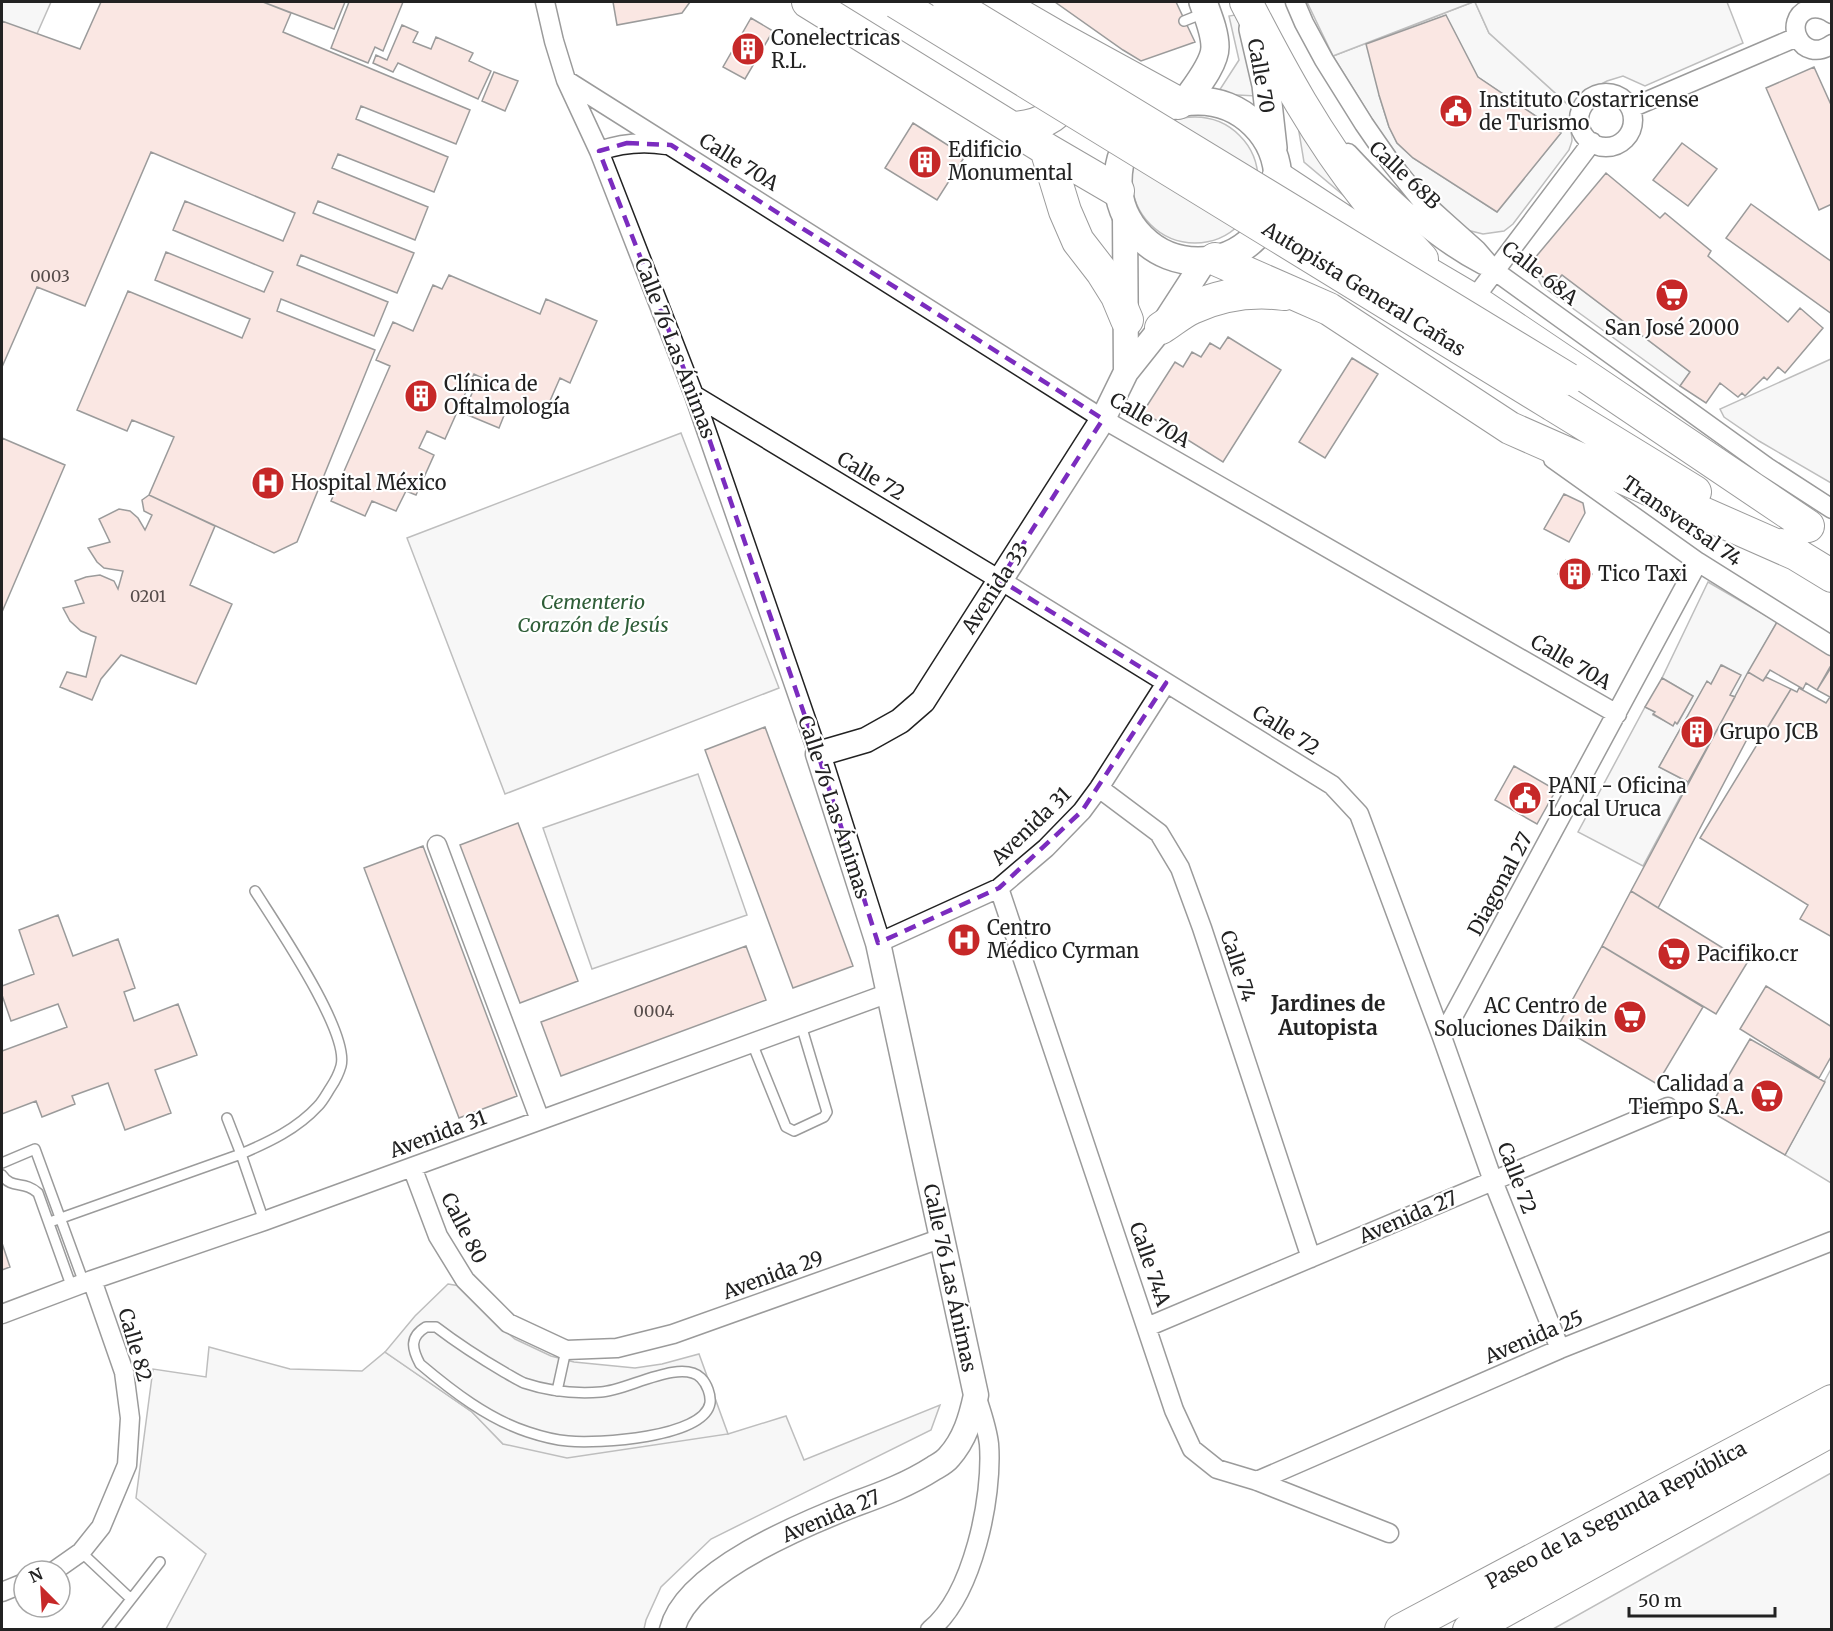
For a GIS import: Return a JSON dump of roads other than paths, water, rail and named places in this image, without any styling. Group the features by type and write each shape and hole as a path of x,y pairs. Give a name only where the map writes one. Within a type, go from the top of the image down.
{"highway":[{"path":"808,2 1046,149 1121,203"},
{"name":"Autopista General Cañas","path":"896,2 1560,392 1824,525"},
{"name":"Autopista General Cañas","path":"949,2 1560,392 1832,576"},
{"path":"997,2 1061,39 1104,58 1182,102"},
{"path":"1246,2 1281,71 1315,128 1367,199 1445,284"},
{"path":"1013,128 1031,127 1048,120 1062,107 1070,91 1073,73 1070,55 1061,39"},
{"path":"1046,149 1065,211 1078,241 1117,296 1126,320"},
{"path":"1276,165 1378,244 1473,300 1824,525"},
{"path":"1329,309 1332,275 1340,264 1362,248 1378,244"},
{"path":"1210,260 1329,309 1510,428 1798,555"},
{"path":"1161,328 1191,308 1225,296 1261,292 1296,296"},
{"name":"Paseo de la Segunda República","path":"1401,1629 1832,1401"},
{"name":"Paseo de la Segunda República","path":"1469,1629 1832,1430"}],"main road":[{"name":"Calle 70","path":"1246,2 1266,85 1276,165"},
{"name":"Calle 70","path":"1182,102 1205,72 1215,49 1213,30 1198,12"},
{"path":"1182,102 1213,102 1239,111 1259,129 1276,165 1274,206 1261,230 1248,243 1232,253 1210,260 1180,259 1158,250 1138,235 1121,203 1118,168 1125,146 1139,127 1157,112 1182,102"}],"street":[{"name":"Calle 76 Las Ánimas","path":"545,2 566,80 599,151 694,395 818,754 878,943 976,1395 986,1424 989,1444 989,1478 984,1515 969,1572 947,1611 930,1629"},
{"name":"Calle 68A","path":"1295,2 1346,97 1407,184 1441,219 1477,250 1495,271 1767,467 1824,525"},
{"path":"1832,14 1825,9 1818,8 1804,12 1796,23 1797,37 1805,47 1811,50 1825,49 1832,44"},
{"path":"1631,108 1797,37"},
{"name":"Calle 70A","path":"566,80 1103,419 1617,714"},
{"path":"1603,93 1611,93 1626,101 1631,108 1633,123 1631,130 1621,142 1606,146 1592,142 1581,130 1583,106 1588,100 1603,93"},
{"name":"Calle 68B","path":"1297,98 1357,163 1402,207 1461,254 1495,271"},
{"name":"Calle 70A","path":"599,151 627,143 645,141 671,145"},
{"path":"1473,300 1592,142"},
{"name":"Avenida 33","path":"1121,203 1126,372"},
{"name":"Avenida 33","path":"818,754 866,740 900,721 923,701 1103,419 1126,372 1210,260"},
{"name":"Calle 72","path":"694,395 1332,785 1359,814 1442,1036 1493,1181 1560,1349"},
{"name":"Transversal 74","path":"1510,428 1698,562 1832,646"},
{"name":"Diagonal 27","path":"1442,1036 1698,562"},
{"name":"Avenida 31","path":"878,943 999,888 1046,848 1082,811 1099,788 1166,683"},
{"name":"Calle 74","path":"1099,788 1159,833 1180,868 1311,1258"},
{"path":"437,845 540,1120"},
{"name":"Calle 74A","path":"999,888 1174,1410 1192,1449 1217,1469 1257,1481 1389,1533"},
{"name":"Avenida 31","path":"2,1314 889,993"},
{"name":"Avenida 27","path":"1147,1327 1668,1107"},
{"name":"Calle 80","path":"411,1167 438,1236 465,1280 508,1323 566,1350 617,1348"},
{"name":"Avenida 29","path":"617,1348 673,1334 942,1238"},
{"name":"Avenida 25","path":"1257,1481 1560,1349 1832,1241"},
{"name":"Calle 82","path":"81,1552 101,1527 127,1466 130,1418 124,1372 83,1284"},
{"name":"Avenida 27","path":"672,1629 674,1621 692,1594 716,1573 761,1547 829,1514 905,1485 948,1459 964,1435 976,1395"},
{"path":"71,1559 81,1552"}],"lane":[{"path":"50,1222 268,1143 295,1126 320,1105 342,1065 341,1049 314,987 255,891"},
{"path":"752,1043 786,1127 794,1131 824,1117 827,1112 801,1025"},
{"path":"227,1118 264,1221"},
{"path":"2,1163 35,1149 83,1284"},
{"path":"2,1175 7,1182 32,1187 38,1193 50,1222 83,1284"},
{"path":"426,1327 436,1327 495,1367 523,1382 557,1391 603,1392 683,1371 695,1373 703,1380 708,1389 710,1401 707,1413 686,1427 613,1441 568,1441 529,1433 493,1418 420,1364 414,1353 413,1341 418,1332 426,1327"},
{"path":"557,1391 566,1350"},
{"path":"81,1552 131,1599"},
{"path":"107,1629 160,1562"}],"place":[{"name":"Conelectricas R.L.","path":"748,49"},
{"name":"Instituto Costarricense de Turismo","path":"1456,111"},
{"name":"Edificio Monumental","path":"925,162"},
{"name":"San José 2000","path":"1672,295"},
{"name":"Clínica de Oftalmología","path":"421,396"},
{"name":"Hospital México","path":"268,483"},
{"name":"Tico Taxi","path":"1575,574"},
{"name":"Grupo JCB","path":"1697,732"},
{"name":"PANI - Oficina Local Uruca","path":"1525,798"},
{"name":"Centro Médico Cyrman","path":"964,940"},
{"name":"Pacifiko.cr","path":"1674,954"},
{"name":"AC Centro de Soluciones Daikin","path":"1630,1017"},
{"name":"Calidad a Tiempo S.A.","path":"1767,1096"}],"district":[{"name":"Jardines de Autopista","path":"1328,1016"}],"park label":[{"name":"Cementerio Corazón de Jesús","path":"593,614"}]}
